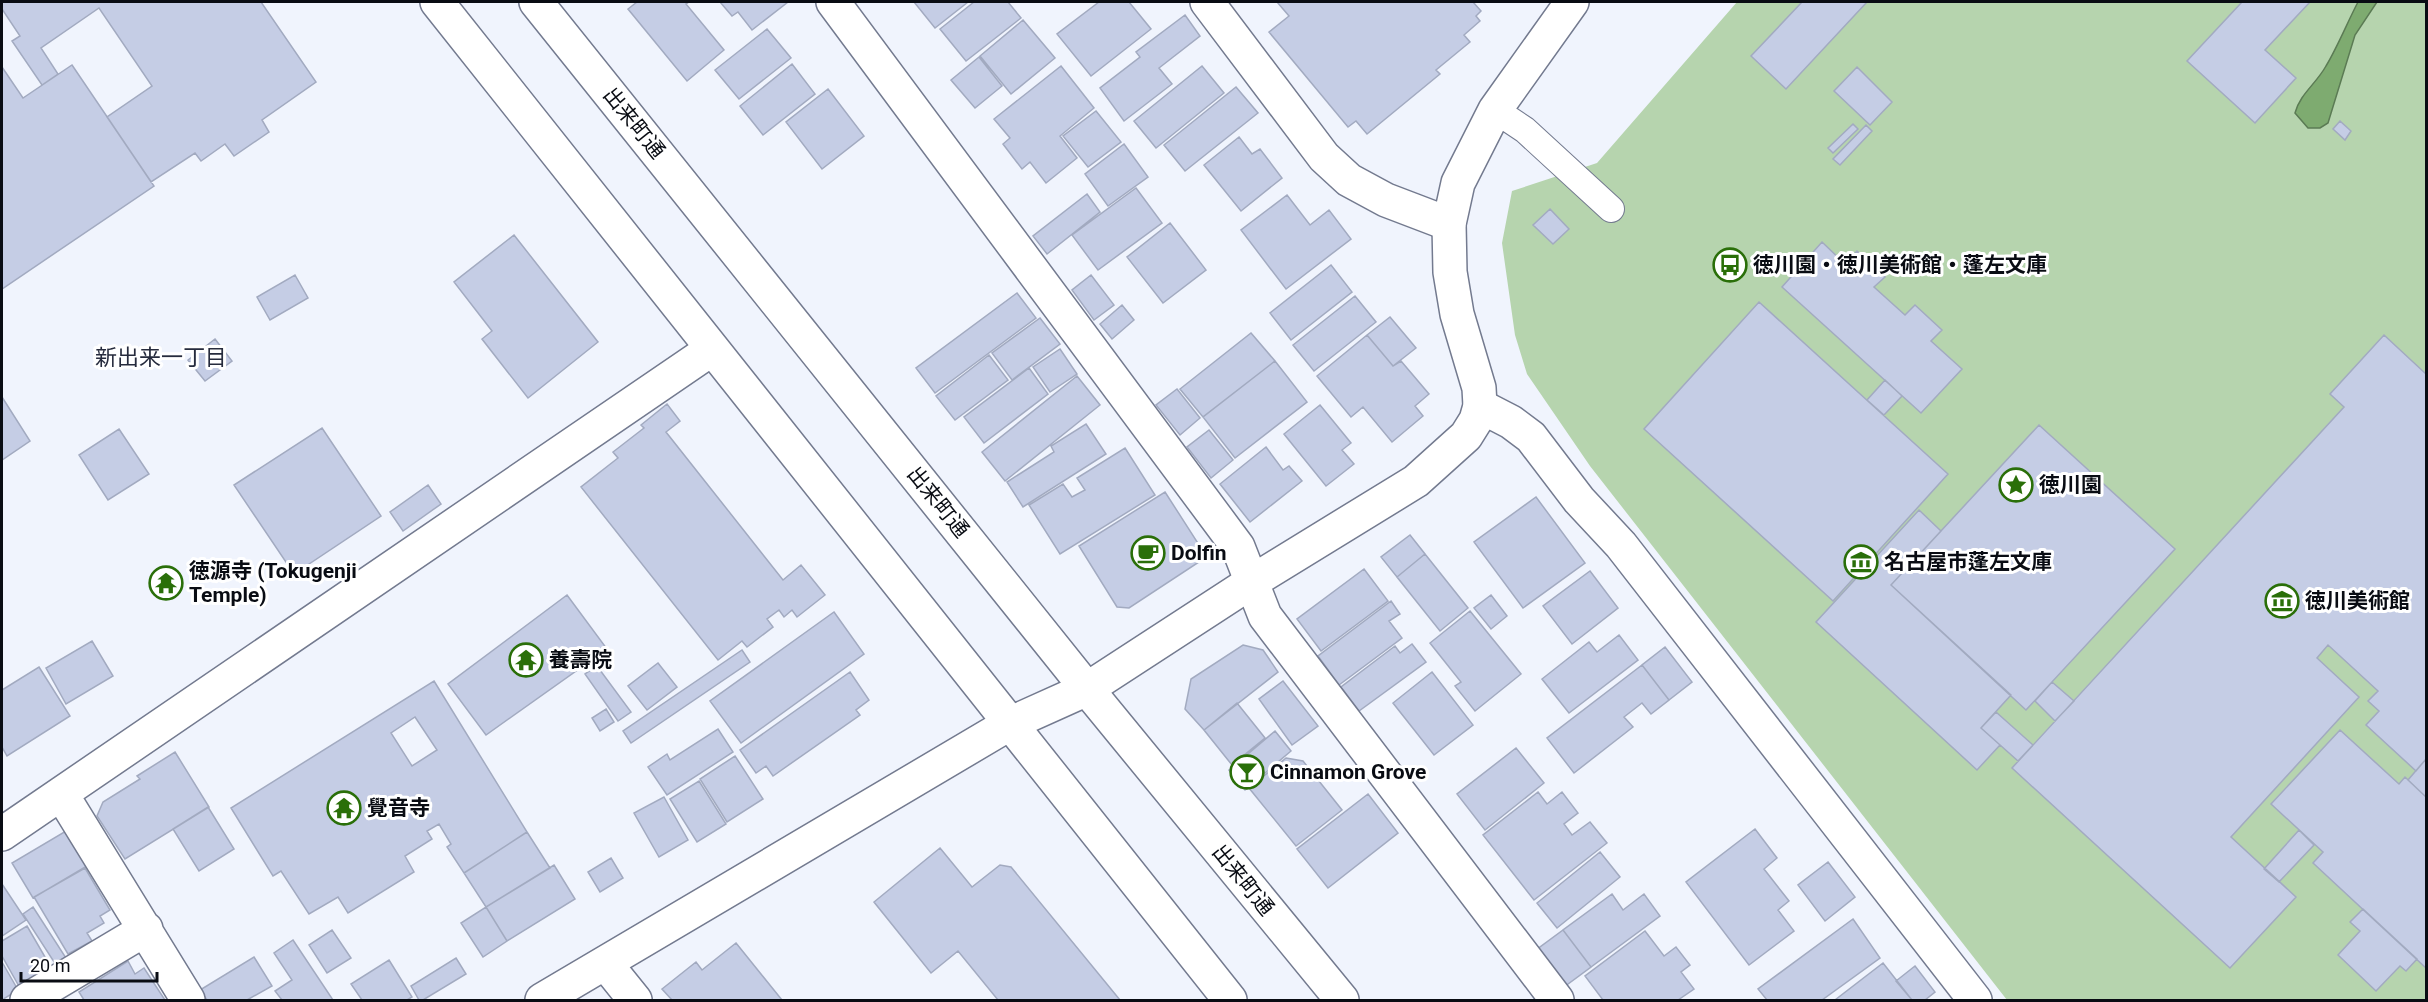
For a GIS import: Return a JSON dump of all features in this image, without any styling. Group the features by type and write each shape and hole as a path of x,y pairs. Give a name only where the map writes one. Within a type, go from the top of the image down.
{"street":[{"path":"437,2 1230,1000"},
{"name":"出来町通","path":"536,2 1087,689 1341,1000"},
{"path":"833,2 1238,547 1265,616 1557,1000"},
{"path":"1207,2 1324,157 1349,180 1386,200 1449,224"},
{"path":"542,1000 1009,724 1087,689 1416,481 1466,436 1476,420 1480,406 1479,388 1457,315 1450,272 1449,224 1458,183 1495,110 1572,2"},
{"path":"2,834 712,349"},
{"path":"1480,406 1511,422 1531,437 1579,500 1621,545 1975,1000"},
{"path":"62,795 188,1000"},
{"path":"27,1000 146,930"},
{"path":"606,964 635,1000"}],"lane":[{"path":"1495,110 1525,130 1611,209"}],"shaded area":[{"name":"徳川園","path":"1737,2 2426,2 2426,1000 2007,1000 1590,466 1527,374 1515,335 1502,243 1512,191 1597,163"},
{"path":"2358,2 2377,2 2355,35 2328,123 2320,128 2308,128 2295,113 2297,106 2335,51"}],"building":[{"path":"2,2 261,2 316,82 262,120 269,132 234,156 225,144 201,161 195,153 151,182 107,117 152,86 99,8 41,48 58,74 42,85 12,41 20,36 2,9"},
{"path":"637,2 689,2 686,4 724,50 687,81 628,9"},
{"path":"720,2 788,2 752,30 738,12 732,16"},
{"path":"914,2 968,2 935,28"},
{"path":"974,2 1008,2 1021,18 966,61 940,29"},
{"path":"1099,2 1129,2 1151,29 1091,76 1057,34"},
{"path":"1277,2 1473,2 1481,11 1476,16 1480,21 1464,35 1470,42 1436,70 1440,74 1367,134 1356,121 1348,127 1269,32 1289,16"},
{"path":"1802,2 1867,2 1786,89 1751,56"},
{"path":"2242,2 2310,2 2265,50 2296,78 2255,123 2187,61"},
{"path":"1185,15 1200,36 1159,68 1172,84 1124,121 1100,88 1140,57 1136,52"},
{"path":"1023,20 1055,58 1011,94 980,56"},
{"path":"767,29 791,58 739,99 715,70"},
{"path":"979,57 1002,86 975,108 951,80"},
{"path":"792,64 815,94 763,135 740,106"},
{"path":"72,65 154,186 2,289 2,67 23,98"},
{"path":"1061,66 1094,108 1060,136 1077,158 1046,183 1030,162 1022,169 1003,144 1010,138 994,119"},
{"path":"1202,66 1224,93 1156,148 1134,121"},
{"path":"1857,67 1892,102 1870,125 1834,91"},
{"path":"1236,87 1258,113 1185,171 1164,145"},
{"path":"828,89 864,136 822,169 786,122"},
{"path":"1096,111 1121,142 1088,167 1063,136"},
{"path":"2340,121 2351,131 2345,140 2333,129"},
{"path":"1853,124 1858,129 1833,153 1828,148"},
{"path":"1866,125 1872,131 1840,165 1833,159"},
{"path":"1239,137 1252,154 1260,149 1282,178 1241,211 1204,165"},
{"path":"1124,144 1148,177 1108,206 1085,174"},
{"path":"1136,188 1162,223 1098,270 1072,235"},
{"path":"1087,194 1100,212 1047,254 1033,236"},
{"path":"1287,195 1310,225 1329,210 1351,239 1286,289 1241,230"},
{"path":"1550,209 1569,229 1553,244 1533,225"},
{"path":"1170,223 1206,270 1163,303 1127,257"},
{"path":"514,235 598,342 528,398 482,339 492,331 454,282"},
{"path":"1822,242 1845,264 1857,251 1885,277 1874,287 1905,315 1915,305 1942,330 1931,341 1962,369 1921,413 1782,287"},
{"path":"1331,265 1352,292 1291,340 1270,313"},
{"path":"295,275 308,298 270,320 257,297"},
{"path":"1091,275 1114,305 1094,320 1072,290"},
{"path":"1017,293 1036,318 935,393 916,368"},
{"path":"1355,296 1376,322 1314,371 1293,345"},
{"path":"1759,302 1948,474 1833,601 1644,429"},
{"path":"1122,305 1134,320 1112,339 1100,324"},
{"path":"1390,317 1416,348 1393,366 1367,335"},
{"path":"1040,318 1060,344 1012,380 992,353"},
{"path":"1251,333 1275,361 1203,417 1180,389"},
{"path":"1367,335 1393,366 1401,361 1429,394 1415,406 1423,416 1392,442 1363,407 1351,417 1317,376"},
{"path":"2384,335 2426,374 2426,759 2416,771 2366,725 2379,711 2368,701 2378,691 2328,645 2317,658 2359,697 2231,837 2296,897 2230,968 2012,768 2344,407 2330,394"},
{"path":"215,339 232,361 205,381 188,360"},
{"path":"1060,349 1077,374 1050,392 1033,367"},
{"path":"989,355 1008,380 955,420 936,396"},
{"path":"1275,361 1307,402 1235,458 1203,417"},
{"path":"1029,368 1048,394 984,443 964,417"},
{"path":"1077,376 1100,405 1005,481 982,452"},
{"path":"1885,380 1902,396 1884,415 1867,400"},
{"path":"1177,389 1200,418 1180,435 1156,405"},
{"path":"2,397 30,441 2,460"},
{"path":"667,404 680,421 666,432 783,580 801,565 825,595 797,617 792,610 784,617 779,610 767,619 773,627 747,647 742,641 718,660 581,487 618,458 613,452 644,428 641,425"},
{"path":"1320,405 1351,443 1342,450 1354,464 1326,486 1284,434"},
{"path":"1086,424 1106,454 1023,507 1007,482 1054,452 1051,446"},
{"path":"2039,425 2175,549 2026,710 1891,585"},
{"path":"322,428 381,516 294,574 234,485"},
{"path":"119,429 149,474 108,500 79,455"},
{"path":"1209,430 1233,460 1211,478 1187,447"},
{"path":"1266,447 1283,470 1289,466 1302,481 1250,522 1220,484"},
{"path":"1125,448 1155,495 1060,554 1029,505 1063,484 1072,497 1085,490 1077,478"},
{"path":"428,485 441,504 403,531 390,512"},
{"path":"1165,492 1203,551 1199,562 1129,608 1117,607 1079,546"},
{"path":"1536,497 1585,563 1523,608 1474,542"},
{"path":"1919,510 1941,531 1891,585 2011,695 1981,728 2000,745 1977,770 1816,622"},
{"path":"1410,535 1425,554 1397,577 1381,557"},
{"path":"1425,554 1468,608 1440,631 1397,577"},
{"path":"1364,569 1388,601 1321,651 1297,619"},
{"path":"1590,571 1618,608 1572,644 1543,606"},
{"path":"567,595 607,649 486,735 448,684"},
{"path":"1491,595 1507,616 1491,629 1474,608"},
{"path":"1391,601 1400,614 1389,621 1402,638 1339,685 1318,656"},
{"path":"1470,611 1521,674 1475,711 1455,686 1461,682 1430,643"},
{"path":"834,612 864,654 741,743 710,701"},
{"path":"1619,635 1638,660 1569,713 1542,679 1589,642 1597,652"},
{"path":"92,641 113,676 66,704 46,668"},
{"path":"1412,644 1426,662 1359,711 1341,687 1395,646 1400,653"},
{"path":"1243,645 1263,650 1278,672 1204,730 1185,709 1191,679"},
{"path":"1665,647 1692,682 1669,700 1642,665"},
{"path":"742,650 750,662 631,743 623,731"},
{"path":"658,663 677,687 647,710 628,686"},
{"path":"1642,665 1669,700 1651,714 1642,703 1624,717 1633,727 1574,773 1547,738"},
{"path":"597,666 631,712 618,721 585,674"},
{"path":"39,667 70,716 7,756 2,747 2,690"},
{"path":"850,672 869,700 856,710 860,715 773,776 766,766 756,773 740,750"},
{"path":"1432,672 1473,725 1434,755 1393,703"},
{"path":"434,681 527,832 464,873 447,847 451,844 439,824 427,831 432,839 405,856 414,872 348,913 338,897 309,914 281,871 273,876 231,808","holes":["415,717 437,750 412,766 391,733"]},
{"path":"1283,681 1318,726 1292,745 1259,699"},
{"path":"2052,682 2074,701 2055,721 2035,701"},
{"path":"1237,703 1265,738 1232,765 1204,730"},
{"path":"606,709 614,722 600,731 592,718"},
{"path":"1996,712 2033,745 2018,761 1981,728"},
{"path":"718,729 733,752 667,795 648,767 667,754 670,760"},
{"path":"2340,730 2399,784 2405,777 2426,797 2426,968 2313,863 2323,852 2271,804"},
{"path":"1275,731 1291,751 1245,790 1229,770"},
{"path":"1516,748 1544,783 1485,830 1457,794"},
{"path":"175,752 209,807 125,859 97,816 103,802 140,779 137,776"},
{"path":"735,756 763,799 727,822 700,779"},
{"path":"1286,758 1303,761 1342,810 1296,846 1249,788"},
{"path":"2426,759 2426,797 2408,780"},
{"path":"699,781 726,824 697,842 670,799"},
{"path":"1538,792 1547,804 1562,792 1578,813 1564,824 1572,835 1590,822 1607,843 1534,900 1483,835"},
{"path":"1368,794 1398,833 1328,888 1297,849"},
{"path":"664,797 688,840 659,857 634,813"},
{"path":"208,807 234,849 199,871 173,829"},
{"path":"1755,829 1777,858 1764,869 1789,901 1778,910 1794,931 1749,965 1686,882"},
{"path":"2299,830 2314,845 2279,882 2264,869"},
{"path":"66,831 87,866 33,898 12,863"},
{"path":"527,832 550,868 486,907 464,873"},
{"path":"940,848 972,887 1000,865 1011,867 1120,1000 998,1000 958,951 931,973 874,902"},
{"path":"1600,852 1620,877 1557,928 1537,903"},
{"path":"611,858 623,878 600,892 588,872"},
{"path":"1828,862 1855,897 1825,921 1798,885"},
{"path":"554,865 575,899 507,941 486,907"},
{"path":"85,868 110,910 100,916 104,923 87,933 92,941 68,954 34,897"},
{"path":"2,884 26,920 2,936"},
{"path":"1612,894 1623,910 1644,894 1660,916 1591,967 1563,930"},
{"path":"33,907 66,958 56,965 23,914"},
{"path":"486,907 507,941 483,957 461,923"},
{"path":"2363,909 2417,959 2406,971 2400,966 2376,991 2338,955 2360,931 2350,922"},
{"path":"1853,919 1880,958 1822,1000 1767,1000 1758,989"},
{"path":"27,926 52,969 20,988 2,956 2,941"},
{"path":"332,930 351,958 327,973 309,945"},
{"path":"1563,930 1591,967 1564,987 1536,950"},
{"path":"1645,931 1664,956 1676,947 1690,965 1681,972 1694,989 1678,1000 1603,1000 1585,976"},
{"path":"293,940 333,1000 282,1000 275,991 292,980 274,953"},
{"path":"736,943 782,1000 672,1000 662,989 696,962 702,970"},
{"path":"254,957 272,986 247,1000 207,1000 200,990"},
{"path":"456,958 466,974 423,1000 419,1000 411,986"},
{"path":"389,960 412,997 407,1000 362,1000 351,984"},
{"path":"128,961 135,974 144,968 165,1000 84,1000 79,992"},
{"path":"2,962 18,990 2,1000"},
{"path":"1883,963 1912,1000 1835,1000"},
{"path":"1915,966 1935,992 1925,1000 1912,1000 1896,981"}],"place":[{"name":"徳川園・徳川美術館・蓬左文庫","path":"1730,265"},
{"name":"徳川園","path":"2016,485"},
{"name":"Dolfin","path":"1148,553"},
{"name":"名古屋市蓬左文庫","path":"1861,562"},
{"name":"徳源寺 (Tokugenji Temple)","path":"166,583"},
{"name":"徳川美術館","path":"2282,601"},
{"name":"養壽院","path":"526,660"},
{"name":"Cinnamon Grove","path":"1247,772"},
{"name":"覺音寺","path":"344,808"}],"district":[{"name":"新出来一丁目","path":"161,357"}]}
